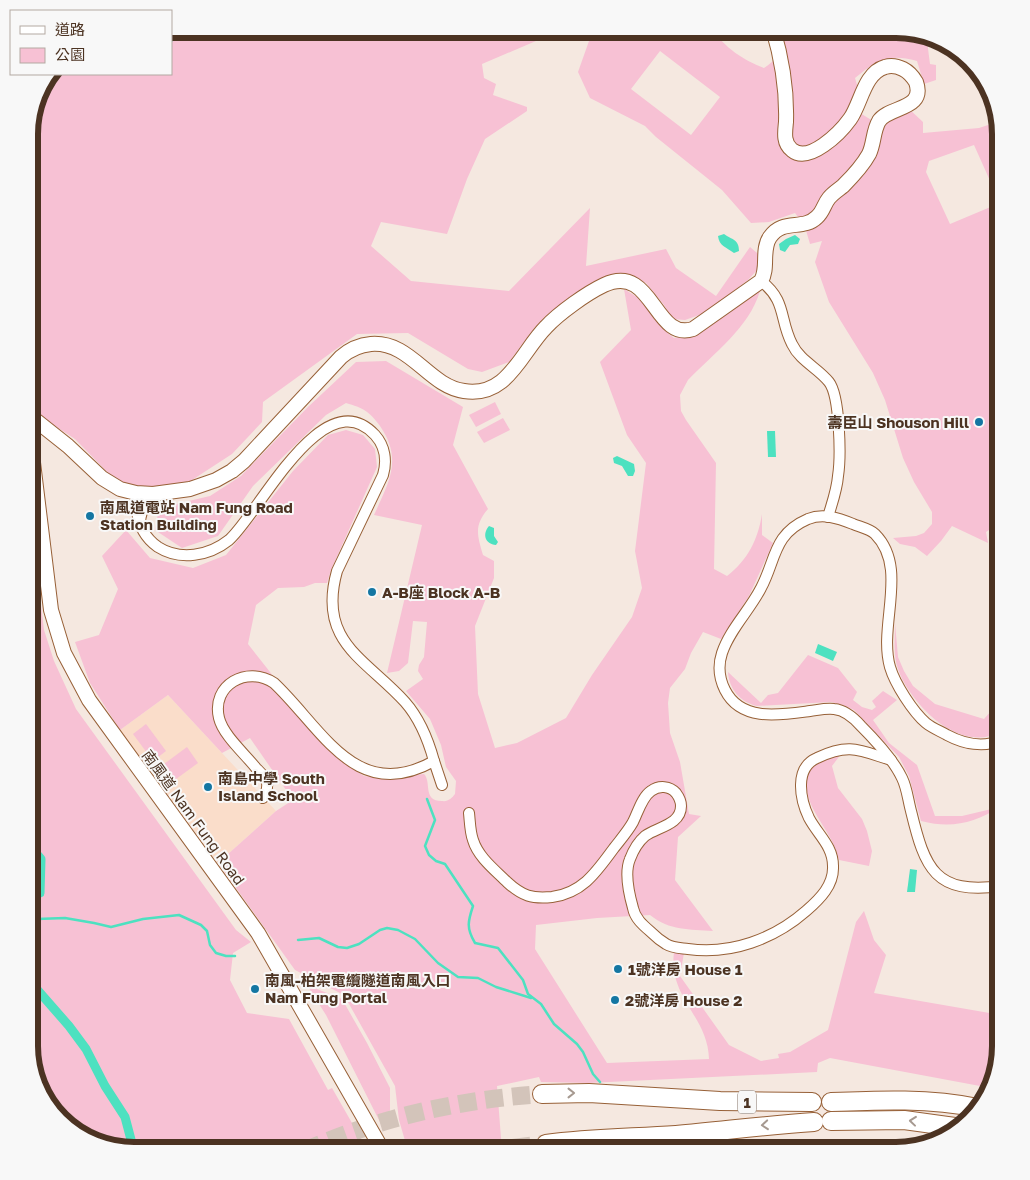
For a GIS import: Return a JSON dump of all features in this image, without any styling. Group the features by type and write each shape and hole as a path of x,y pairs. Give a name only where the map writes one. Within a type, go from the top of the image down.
{"highway":[{"name":"1","path":"542,1094 594,1093 720,1101 812,1102"},
{"path":"831,1102 888,1100 939,1102 971,1107"},
{"name":"1","path":"562,1142 822,1122 904,1120 950,1126"}],"street":[{"path":"38,422 68,446 107,482 120,489 136,493 165,492 199,486 216,480 232,471 250,456 341,357 348,351 361,346 376,343 391,346 405,352 448,386 461,390 481,391 494,387 506,378 535,339 553,320 608,283 619,281 636,286 645,293 669,325 676,329 684,331 697,326 761,281 764,276 766,246 773,233 787,225 804,224 818,216 829,198 848,180 868,155 876,127 881,119 889,112 903,108 911,103 916,96 917,88 914,78 901,68 890,66 880,69 872,77 846,125 813,152 796,153 789,147 785,139 786,97 775,38"},
{"path":"761,281 770,288 778,300 793,347 802,358 826,379 835,392 839,467 837,486 828,517"},
{"path":"136,493 136,515 140,527 148,538 164,550 177,554 189,555 209,552 236,533 282,470 323,429 334,424 347,422 359,425 370,431 381,445 385,457 384,469 338,571 333,597 334,615 340,633 350,650 397,694 412,711 424,730 442,785"},
{"path":"38,437 46,436 68,446"},
{"path":"140,527 144,508 150,501 165,492"},
{"name":"南風道 Nam Fung Road","path":"38,508 51,610 64,653 88,700 258,933 378,1142"},
{"path":"992,743 979,744 960,741 934,728 918,714 894,678 889,664 887,623 892,578 890,560 873,532 843,520 815,516 791,530 780,542 774,553 764,583 722,654 719,667 721,681 730,699 752,713 782,714 828,708 843,712 860,724 891,760 903,779 920,844 935,873 946,882 960,887 982,889 992,887"},
{"path":"263,798 267,788 264,777 225,731 218,713 219,701 225,690 234,681 245,676 263,677 274,683 341,755 364,769 380,774 397,774 413,771 434,761"},
{"path":"469,813 472,840 482,857 518,892 531,897 550,897 571,892 587,882 631,825 648,793 656,788 670,789 680,799 681,808 678,816 643,838 630,859 628,875 633,910 639,921 666,945 701,950 719,950 755,941 789,924 814,904 828,887 833,870 833,858 829,846 810,819 804,804 801,775 806,765 829,752 846,748 861,750 891,760"}],"shaded area":[{"path":"724,234 738,244 739,251 734,253 721,244 718,236"},
{"path":"795,235 800,239 798,244 790,245 785,252 780,250 779,244"},
{"path":"767,431 775,431 776,457 768,457"},
{"path":"617,456 634,464 635,471 633,476 628,476 622,466 614,463 613,458"},
{"path":"489,526 494,528 494,536 498,542 496,545 487,541 485,535"},
{"path":"818,644 837,652 833,661 815,653"},
{"name":"南島中學 South Island School","path":"168,695 276,811 218,863 120,730"},
{"path":"910,869 917,870 915,892 907,892"}],"green space":[{"path":"172,38 543,38 482,64 484,78 496,84 493,95 527,107 527,111 485,139 467,179 447,234 381,222 371,246 411,281 509,291 590,208 586,266 666,249 676,268 716,296 750,247 763,258 759,268 748,280 705,313 685,320 672,319 664,305 646,283 633,276 612,274 599,279 548,314 535,327 509,362 482,372 468,369 408,333 357,334 263,402 262,422 232,454 189,482 145,488 116,481 75,439 38,415 38,121 41,108 47,91 57,75 172,75"},
{"path":"584,38 719,38 735,53 764,68 777,56 781,38 909,38 927,43 930,64 936,65 936,80 924,84 917,61 898,58 883,60 855,78 862,102 860,113 873,121 908,108 923,122 923,133 979,128 992,124 992,185 974,145 929,161 926,172 950,224 992,206 992,528 986,532 988,543 952,526 927,556 915,547 900,544 893,538 916,536 924,533 932,524 932,512 914,482 903,458 885,400 873,373 829,302 815,262 822,241 810,244 805,227 795,213 769,222 751,223 722,190 645,126 590,98 578,72 589,41","holes":["660,51 720,97 691,135 631,89"]},
{"path":"624,289 647,305 665,330 674,338 696,334 752,293 760,291 748,317 730,339 688,380 680,395 681,411 716,463 714,569 727,576 741,563 755,540 762,514 762,535 773,543 749,596 721,639 703,632 691,653 685,669 670,688 668,703 670,733 680,762 689,814 701,816 678,837 675,880 713,931 672,927 650,915 597,918 536,925 535,949 607,1063 709,1059 707,1044 702,1031 677,982 674,968 674,952 684,953 680,976 729,1045 761,1061 779,1058 778,1054 790,1052 828,1030 856,922 864,911 874,940 886,955 874,993 992,1013 991,1066 984,1087 830,1058 818,1063 817,1072 588,1083 541,1082 539,1077 497,1086 501,1142 405,1142 399,1120 395,1086 344,995 295,970 218,863 276,811 293,800 250,738 222,753 168,695 120,730 90,683 75,642 99,635 118,589 102,556 126,530 150,558 193,568 226,555 293,471 328,435 346,430 363,435 375,449 377,467 327,583 315,583 304,587 278,588 256,605 248,644 282,690 341,761 364,776 390,779 424,774 432,798 442,801 450,799 455,794 456,781 446,767 441,745 430,719 406,691 423,679 418,671 424,657 427,622 413,621 408,663 399,671 387,673 422,525 374,515 389,481 392,460 387,438 369,413 346,403 326,415 253,486 218,536 182,548 155,530 159,508 210,496 241,476 308,407 356,362 386,361 463,407 453,445 488,509 480,520 478,536 483,555 494,561 494,578 475,626 478,694 495,748 517,743 566,718 592,675 632,617 642,588 635,551 646,463 627,435 600,362 631,330"},
{"path":"495,402 501,414 476,427 469,415"},
{"path":"503,418 510,430 484,443 477,432"},
{"path":"38,581 44,630 54,661 76,709 236,930 251,942 233,953 230,980 247,1013 289,1019 328,1090 332,1088 363,1142 114,1141 91,1133 70,1119 50,1095 38,1059"},
{"path":"895,623 898,657 913,686 935,704 984,719 992,710 992,735 986,737 970,737 954,732 925,711 904,683 896,664"},
{"path":"808,655 838,668 857,692 853,700 862,707 872,710 876,707 872,701 883,691 897,700 873,720 889,743 917,765 935,816 962,816 992,809 992,812 972,821 962,823 943,824 921,821 909,776 899,757 854,710 831,702 757,706 745,701 736,694 728,672 761,703 768,695 778,693"},
{"path":"146,724 166,751 153,761 133,734"},
{"path":"187,747 198,763 172,782 160,767"},
{"path":"841,754 832,766 838,788 862,819 867,831 872,851 869,866 839,860 836,849 808,797 807,773 814,763"},
{"path":"307,985 342,999 367,1043 390,1088 390,1110 383,1128 326,1015"}],"waterway":[{"path":"427,799 435,820 425,846 429,855 436,861 445,864 473,906 469,924 470,933 475,943 498,948 523,980 528,994 541,1004 554,1024 577,1044 583,1052 593,1074 600,1082"},
{"path":"38,856 41,859 40,893 38,894"},
{"path":"38,919 65,918 111,927 143,919 179,915 201,925 207,931 210,945 216,953 235,956"},
{"path":"298,940 319,938 338,947 347,948 359,944 380,930 387,928 398,930 415,939 438,963 458,977 478,978 496,987 531,998"},
{"path":"38,991 86,1049 105,1086 125,1117 132,1142"}],"tunnel":[{"path":"326,1142 420,1112 480,1101 542,1094"}],"place":[{"name":"壽臣山 Shouson Hill","path":"979,422"},
{"name":"南風道電站 Nam Fung Road Station Building","path":"90,516"},
{"name":"A-B座 Block A-B","path":"372,592"},
{"name":"南島中學 South Island School","path":"208,787"},
{"name":"1號洋房 House 1","path":"618,969"},
{"name":"南風-柏架電纜隧道南風入口 Nam Fung Portal","path":"255,989"},
{"name":"2號洋房 House 2","path":"615,1000"}]}
